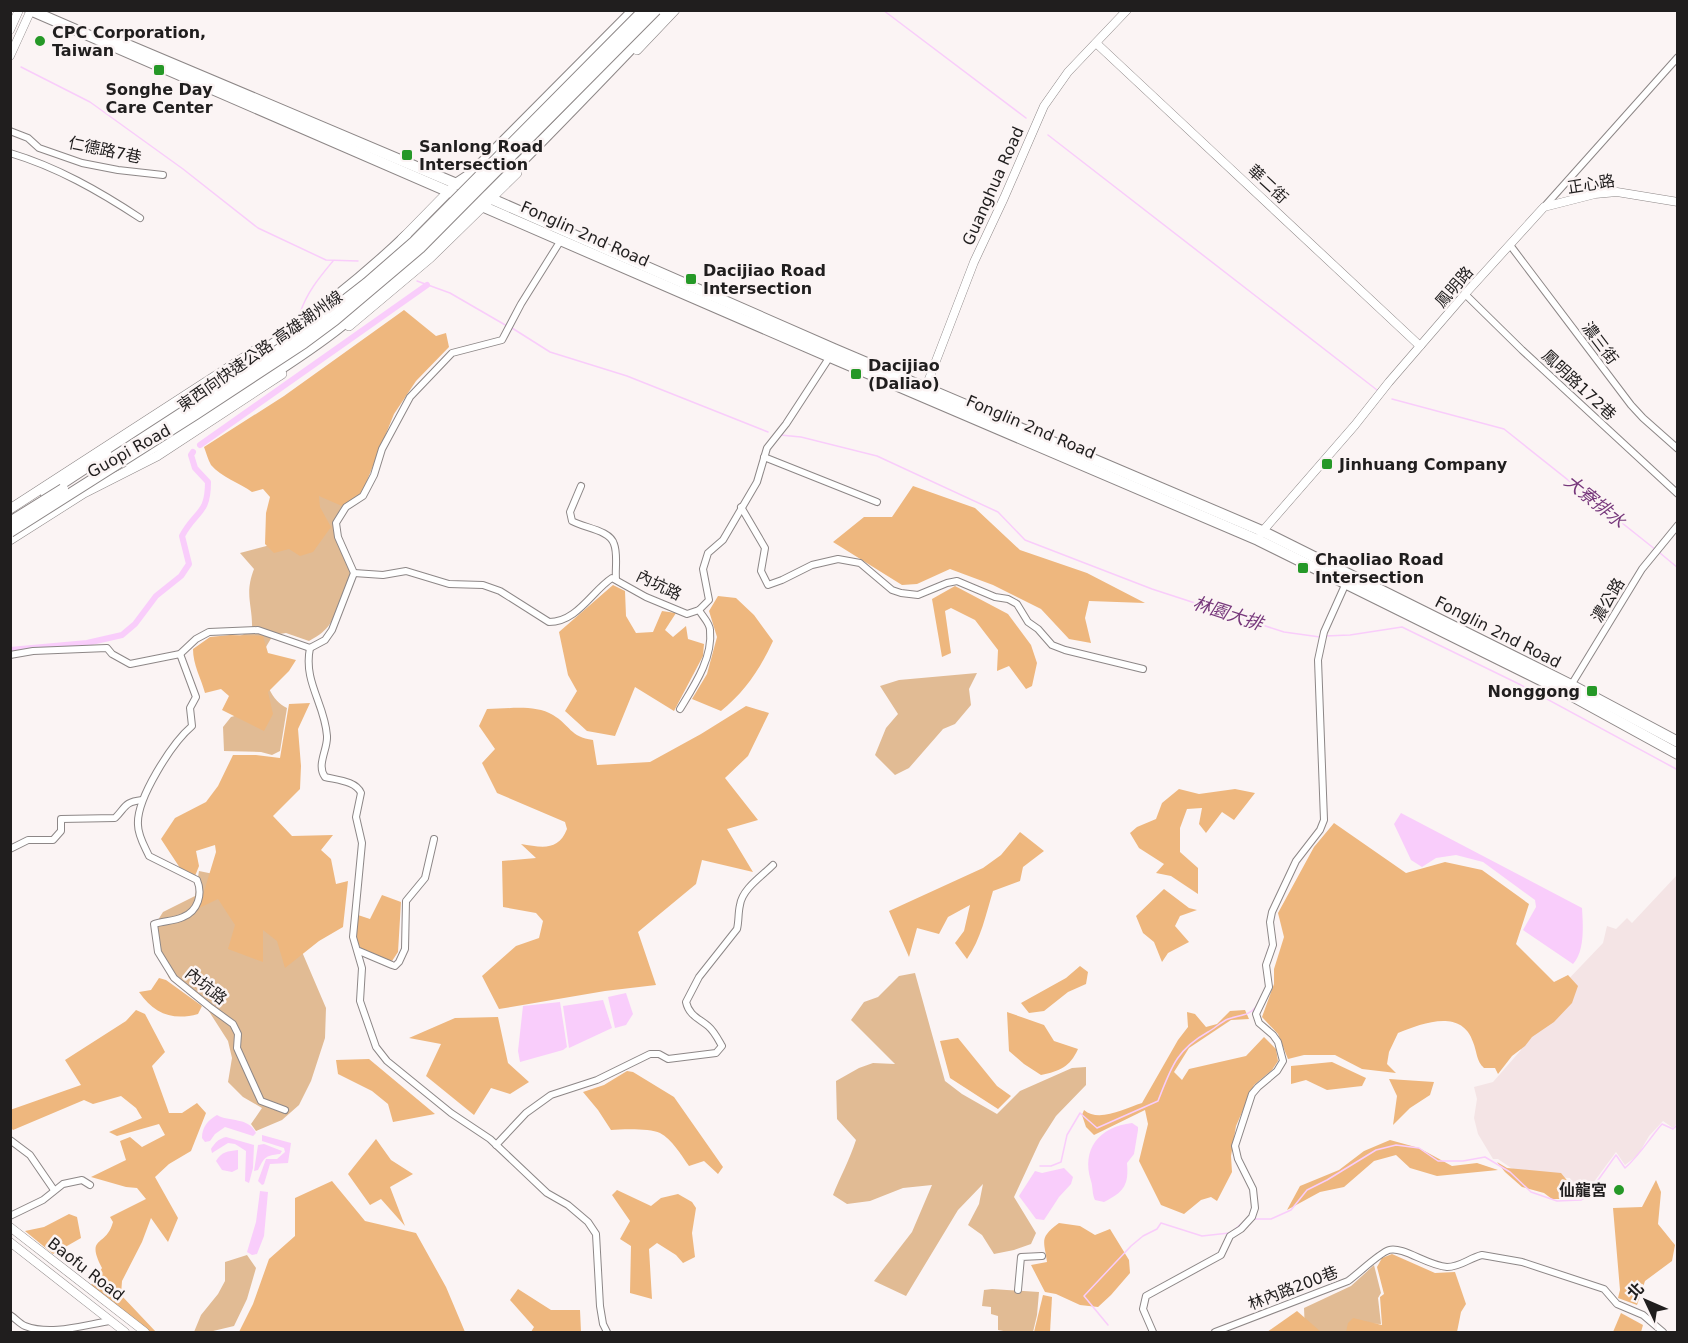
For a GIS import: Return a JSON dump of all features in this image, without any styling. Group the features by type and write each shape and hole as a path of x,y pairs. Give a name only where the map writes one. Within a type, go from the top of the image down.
{"main road":[{"name":"Fonglin 2nd Road","path":"48,10 453,188"},
{"name":"Guopi Road","path":"10,509 255,351 322,304 406,236 628,10"},
{"path":"453,188 473,171 634,10"},
{"name":"東西向快速公路 高雄潮州線","path":"10,520 262,361 299,336 367,283 414,242 644,10"},
{"name":"東西向快速公路 高雄潮州線","path":"10,532 304,343 373,289 420,248 656,10"},
{"path":"80,486 102,477 201,420 340,327 485,201 668,10"},
{"name":"Guopi Road","path":"10,540 84,493 157,456 313,353 351,324 430,258 675,10"},
{"name":"Fonglin 2nd Road","path":"31,11 485,201 832,353"},
{"name":"Fonglin 2nd Road","path":"485,201 561,240 1260,536 1677,742"},
{"path":"10,520 258,356 369,271 406,236"},
{"name":"Fonglin 2nd Road","path":"1569,689 1677,754"}],"street":[{"path":"10,30 19,10"},
{"name":"Guanghua Road","path":"924,392 974,262 1044,106 1068,72 1127,10"},
{"path":"10,56 31,11"},
{"name":"華二街","path":"1096,43 1420,346"},
{"name":"鳳明路","path":"1260,536 1356,425 1420,346 1677,57"},
{"name":"仁德路7巷","path":"10,131 28,138 39,148 82,163 164,175"},
{"path":"10,153 27,158 96,189 140,218"},
{"name":"正心路","path":"1544,207 1595,194 1617,192 1677,202"},
{"path":"10,655 33,651 107,648 112,654 130,664 180,654 196,639 209,632 258,630 310,648 325,640 332,630 354,573 338,537 336,523 346,507 363,496 374,475 382,449 410,397 452,353 502,340 561,240"},
{"name":"濃三街","path":"1510,244 1630,405 1677,449"},
{"name":"鳳明路172巷","path":"1466,294 1522,350 1677,494"},
{"name":"內坑路","path":"354,573 383,575 405,571 449,584 483,585 500,591 549,622 555,622 570,615 583,606 601,585 612,578 646,597 687,614 699,610 709,600 703,569 708,554 723,540 757,482 767,448 786,424 832,353"},
{"path":"764,457 877,502"},
{"path":"581,486 570,512 572,521 581,527 606,535 614,543 616,579"},
{"path":"741,507 765,548 760,571 768,585 812,565 838,560 860,563 892,590 902,594 918,595 957,581 995,597 1017,603 1028,622 1038,629 1052,645 1143,669"},
{"name":"濃公路","path":"1569,689 1652,555 1677,525"},
{"path":"1153,1332 1143,1309 1146,1296 1221,1255 1230,1236 1250,1220 1255,1208 1253,1189 1238,1160 1235,1146 1252,1094 1277,1071 1283,1061 1278,1042 1259,1023 1256,1014 1269,987 1266,964 1273,945 1270,922 1272,912 1296,861 1320,830 1324,820 1317,672 1324,632 1348,578"},
{"path":"680,709 699,676 708,654 711,628 699,610"},
{"path":"310,648 308,668 325,721 328,739 322,763 322,774 325,777 354,784 361,789 356,817 362,843 353,937 359,951 362,968 360,1001 376,1047 383,1057 451,1113 496,1145 547,1193 581,1214 594,1230 600,1306 607,1332"},
{"name":"內坑路","path":"180,654 196,697 190,708 192,726 178,741 141,800 138,824 149,856 197,880 201,888 197,905 184,917 154,924 158,952 174,978 233,1024 238,1035 237,1048 261,1101 285,1110"},
{"path":"10,849 28,840 53,840 61,831 60,819 115,818 124,806 141,800"},
{"path":"359,951 395,966 399,962 405,949 406,901 425,878 434,838"},
{"path":"496,1145 526,1113 551,1095 597,1080 650,1054 659,1054 668,1059 716,1053 722,1046 710,1027 693,1016 687,1009 686,1002 699,977 737,929 740,919 739,906 743,895 773,866"},
{"path":"10,1140 30,1155 54,1190"},
{"path":"10,1216 43,1200 63,1184 82,1180 90,1185"},
{"name":"Baofu Road","path":"10,1227 145,1332"},
{"name":"Baofu Road","path":"10,1242 125,1332"},
{"name":"林內路200巷","path":"1215,1332 1348,1281 1363,1271 1377,1257 1390,1250 1407,1252 1432,1265 1449,1267 1461,1265 1482,1255 1522,1262 1604,1289 1617,1304 1643,1315 1663,1332"},
{"path":"1018,1290 1021,1257 1042,1256"},
{"path":"10,1315 24,1326 37,1329 57,1329 110,1321"}],"shaded area":[{"path":"404,310 436,336 446,333 449,347 416,381 394,414 362,493 342,506 319,496 320,507 331,527 313,552 300,556 289,549 274,553 265,544 266,513 270,497 263,489 252,492 220,473 211,465 204,447 284,396"},
{"path":"367,479 339,522 341,543 353,574 330,624 322,633 309,641 286,633 273,635 265,651 263,668 267,684 275,699 287,708 280,751 272,755 261,752 224,751 223,727 231,717 245,713 234,639 252,630 249,593 254,569 240,553 274,544 284,493"},
{"path":"913,486 975,508 1020,550 1087,573 1145,603 1089,601 1085,618 1091,643 1069,639 1041,609 993,585 950,569 917,584 902,585 833,542 864,517 892,517"},
{"path":"613,585 625,591 626,616 636,633 653,632 662,611 676,613 665,630 673,637 686,626 688,639 704,644 703,656 674,711 635,687 615,736 587,731 565,711 577,691 568,675 559,632"},
{"path":"955,586 1008,614 1031,645 1037,663 1032,686 1026,689 1009,666 997,671 998,650 975,620 951,608 945,611 951,653 942,657 932,599"},
{"path":"718,596 736,598 754,615 773,641 751,679 721,711 692,699 707,674 717,637 709,611"},
{"path":"263,636 268,653 296,660 289,671 268,692 273,714 264,731 222,710 229,696 221,689 205,693 193,649 210,637"},
{"path":"977,673 969,689 971,705 955,724 943,729 909,768 895,775 875,755 886,728 898,714 880,686 899,680"},
{"path":"310,703 298,729 300,789 273,816 292,836 333,835 321,850 331,859 336,884 348,881 343,927 319,941 285,968 277,941 263,930 263,962 228,949 235,925 218,899 199,908 216,852 215,845 196,851 199,866 195,876 180,868 161,839 175,818 206,802 218,786 233,755 280,758 289,704"},
{"path":"746,706 769,713 748,756 725,778 758,820 727,829 753,872 702,860 696,884 638,932 656,985 499,1009 482,976 516,946 539,938 543,921 536,913 503,907 502,861 536,858 521,844 542,847 554,845 567,829 565,822 497,793 482,763 495,749 479,726 487,709 529,708 553,715 579,736 593,740 597,765 650,762"},
{"path":"1179,789 1199,794 1235,789 1255,793 1234,820 1222,812 1206,833 1199,824 1202,808 1187,809 1180,828 1180,852 1198,868 1198,894 1171,876 1156,873 1164,864 1139,848 1130,833 1137,827 1156,819 1162,803"},
{"path":"1401,813 1582,908 1583,930 1580,952 1573,964 1523,930 1536,907 1535,900 1483,862 1456,855 1436,858 1422,867 1411,860 1394,824"},
{"path":"1334,823 1406,873 1445,862 1482,870 1529,904 1516,944 1554,982 1568,975 1578,986 1572,1003 1554,1022 1532,1037 1512,1056 1498,1074 1495,1068 1484,1068 1481,1065 1468,1031 1460,1025 1440,1021 1418,1025 1398,1033 1389,1052 1387,1064 1396,1073 1362,1069 1335,1055 1304,1055 1288,1059 1278,1034 1262,1017 1274,984 1274,969 1284,937 1278,913 1314,847"},
{"path":"1020,832 1044,851 1023,867 1020,881 993,891 980,935 967,959 955,943 964,931 970,905 948,917 939,934 917,928 909,957 889,911 983,868 1001,855"},
{"path":"199,871 257,883 285,912 326,1008 325,1038 311,1081 299,1105 282,1120 256,1131 251,1124 262,1108 243,1097 228,1082 232,1058 228,1041 201,999 169,978 159,955 153,928 163,912 195,896"},
{"path":"1677,875 1677,1123 1673,1128 1663,1121 1649,1136 1638,1155 1625,1165 1616,1152 1582,1198 1570,1178 1530,1176 1511,1168 1498,1159 1493,1159 1478,1134 1474,1118 1477,1099 1474,1087 1493,1082 1521,1050 1518,1044 1539,1010 1603,943 1607,926 1616,929 1627,918 1632,923"},
{"path":"1164,889 1189,908 1197,910 1180,916 1175,926 1189,942 1168,953 1162,962 1154,942 1143,933 1136,916"},
{"path":"382,895 401,902 398,952 392,961 361,949 355,937 355,914 370,919"},
{"path":"1080,966 1088,972 1086,984 1068,992 1044,1011 1029,1013 1021,1003 1066,978"},
{"path":"915,973 945,1081 962,1094 997,1114 1020,1091 1072,1068 1086,1067 1086,1085 1056,1116 1040,1141 1014,1197 1036,1233 1031,1244 994,1254 982,1235 968,1225 979,1204 983,1184 958,1210 906,1296 874,1281 912,1232 932,1185 903,1188 870,1201 847,1204 833,1195 856,1140 837,1119 836,1081 873,1063 895,1064 851,1020 864,1002 878,997 899,976"},
{"path":"159,978 166,980 202,1006 198,1014 172,1016 151,1006 139,992 151,990"},
{"path":"626,993 633,1014 626,1025 615,1028 608,997"},
{"path":"603,1000 612,1028 569,1048 563,1006"},
{"path":"560,1002 567,1047 520,1062 518,1051 523,1006"},
{"path":"136,1010 145,1014 165,1052 152,1066 169,1113 182,1113 197,1103 206,1113 191,1151 169,1164 155,1177 178,1218 168,1242 151,1218 142,1242 122,1281 121,1295 156,1332 146,1332 91,1285 102,1268 97,1258 96,1246 110,1230 113,1222 110,1217 146,1199 137,1188 91,1177 126,1160 120,1141 130,1137 142,1147 165,1135 159,1124 117,1136 109,1132 142,1118 136,1108 121,1096 93,1104 84,1100 13,1130 11,1128 10,1110 81,1085 65,1060 126,1021"},
{"path":"1245,1010 1249,1019 1231,1020 1189,1048 1174,1072 1182,1080 1189,1069 1246,1056 1264,1037 1276,1049 1278,1061 1272,1070 1254,1085 1236,1126 1231,1156 1232,1172 1217,1201 1211,1197 1201,1200 1184,1214 1161,1205 1139,1161 1148,1124 1145,1110 1094,1135 1086,1127 1082,1115 1084,1110 1090,1114 1104,1115 1142,1103 1178,1040 1188,1027 1187,1012 1195,1014 1206,1027 1217,1024 1230,1011"},
{"path":"1007,1012 1044,1025 1054,1041 1078,1049 1072,1060 1059,1070 1041,1075 1024,1064 1009,1051"},
{"path":"498,1017 508,1063 529,1082 510,1094 491,1088 474,1115 426,1076 441,1044 409,1038 455,1018"},
{"path":"958,1038 997,1086 1011,1096 998,1109 950,1078 940,1041"},
{"path":"369,1059 435,1114 393,1122 388,1104 372,1091 338,1074 336,1060"},
{"path":"1332,1062 1366,1078 1362,1086 1327,1090 1306,1080 1291,1084 1291,1066"},
{"path":"627,1071 633,1072 674,1097 723,1167 718,1174 704,1161 689,1166 672,1143 660,1133 629,1129 611,1130 583,1092 604,1085"},
{"path":"1389,1079 1434,1082 1430,1095 1410,1108 1393,1125 1397,1096"},
{"path":"217,1115 249,1124 256,1133 253,1136 225,1127 210,1141 205,1142 202,1138 204,1127"},
{"path":"1132,1123 1138,1127 1138,1130 1134,1154 1127,1163 1124,1187 1104,1202 1095,1200 1089,1169 1091,1150 1095,1142 1110,1129"},
{"path":"262,1135 291,1143 288,1163 270,1164 262,1185 258,1181 266,1159 277,1159 285,1152 284,1148 262,1141"},
{"path":"226,1137 254,1145 253,1168 249,1183 245,1181 246,1151 235,1144 228,1143 212,1153 211,1149 215,1143"},
{"path":"376,1139 391,1160 413,1174 390,1187 405,1226 381,1199 370,1205 348,1174"},
{"path":"1390,1140 1419,1148 1452,1166 1477,1163 1498,1170 1437,1176 1410,1168 1396,1155 1374,1161 1344,1187 1320,1192 1287,1210 1300,1186 1339,1170 1364,1151"},
{"path":"264,1144 282,1151 280,1154 266,1158 258,1170 254,1171 258,1145"},
{"path":"238,1150 238,1169 232,1172 222,1170 216,1161 218,1158 225,1152"},
{"path":"1497,1162 1507,1168 1561,1173 1570,1184 1572,1199 1552,1199 1544,1193 1522,1187"},
{"path":"1064,1168 1073,1177 1071,1184 1059,1197 1044,1220 1036,1219 1019,1196 1035,1171 1042,1173"},
{"path":"1656,1180 1661,1192 1658,1224 1675,1245 1672,1261 1645,1281 1637,1305 1618,1298 1620,1290 1613,1208 1642,1207"},
{"path":"332,1181 365,1221 416,1233 446,1287 465,1332 239,1332 253,1304 269,1259 295,1236 295,1198"},
{"path":"617,1190 651,1206 661,1198 678,1194 692,1202 696,1208 692,1233 695,1257 683,1263 676,1255 657,1243 649,1249 652,1299 630,1293 631,1246 620,1239 630,1221 612,1195"},
{"path":"260,1191 268,1192 264,1236 257,1254 252,1255 247,1252 256,1222"},
{"path":"69,1214 77,1217 81,1238 53,1254 25,1231 44,1227"},
{"path":"1059,1223 1080,1226 1095,1235 1110,1229 1129,1260 1130,1273 1098,1307 1080,1305 1056,1294 1045,1292 1031,1265 1047,1262 1044,1240 1048,1232"},
{"path":"1392,1254 1435,1273 1455,1272 1466,1304 1461,1312 1457,1332 1346,1332 1348,1323 1353,1318 1382,1325 1380,1297 1384,1294 1377,1267 1382,1258"},
{"path":"247,1255 256,1268 247,1299 234,1326 209,1332 194,1332 201,1315 225,1281 225,1262"},
{"path":"1374,1265 1381,1293 1378,1298 1381,1324 1355,1323 1347,1332 1305,1332 1304,1308 1351,1286"},
{"path":"518,1289 551,1310 580,1310 581,1332 531,1332 534,1327 510,1300"},
{"path":"984,1290 1039,1292 1033,1332 998,1330 998,1316 991,1314 991,1307 982,1306"},
{"path":"1043,1295 1052,1297 1050,1332 1034,1332"},
{"path":"1297,1311 1321,1332 1267,1332"},
{"path":"1621,1313 1643,1325 1641,1332 1613,1332"}],"waterway":[{"path":"883,10 1026,118"},
{"path":"21,67 90,102 183,169 258,228 326,260 358,261"},
{"path":"1048,135 1377,390"},
{"path":"300,313 318,279 333,261"},
{"path":"417,281 450,293 507,326"},
{"path":"200,445 427,285"},
{"path":"512,328 550,352 627,376 768,432"},
{"name":"大寮排水","path":"1392,399 1504,429 1656,550"},
{"name":"林園大排","path":"780,435 801,437 877,456 998,512 1025,540 1152,589 1284,632 1320,637"},
{"path":"10,650 87,643 122,635 135,624 156,596 181,576 189,564 182,536 203,507 207,493 208,482 195,468 191,455 193,452"},
{"name":"大寮排水","path":"1660,553 1678,568"},
{"name":"林園大排","path":"1325,636 1350,635 1402,627 1519,684 1678,770"},
{"path":"1265,960 1270,944"},
{"path":"1040,1166 1051,1166 1061,1162 1067,1135 1080,1113 1097,1128 1158,1101 1171,1069 1189,1046 1225,1020 1247,1014 1256,1007"},
{"path":"1253,1219 1271,1219 1291,1210 1307,1190 1376,1150 1396,1145 1419,1148 1438,1161 1463,1161 1485,1157 1510,1172 1531,1192 1557,1201 1581,1200 1586,1197 1616,1155 1625,1168 1662,1124 1673,1129 1678,1124"},
{"path":"1108,1325 1084,1296 1143,1236 1157,1229 1161,1223 1202,1236 1229,1233"},
{"path":"1233,1231 1241,1224"}],"place":[{"name":"CPC Corporation, Taiwan","path":"40,41"},
{"name":"Songhe Day Care Center","path":"159,70"},
{"name":"Sanlong Road Intersection","path":"407,155"},
{"name":"Dacijiao Road Intersection","path":"691,279"},
{"name":"Dacijiao (Daliao)","path":"856,374"},
{"name":"Jinhuang Company","path":"1327,464"},
{"name":"Chaoliao Road Intersection","path":"1303,568"},
{"name":"Nonggong","path":"1592,691"},
{"name":"仙龍宮","path":"1619,1190"}]}
